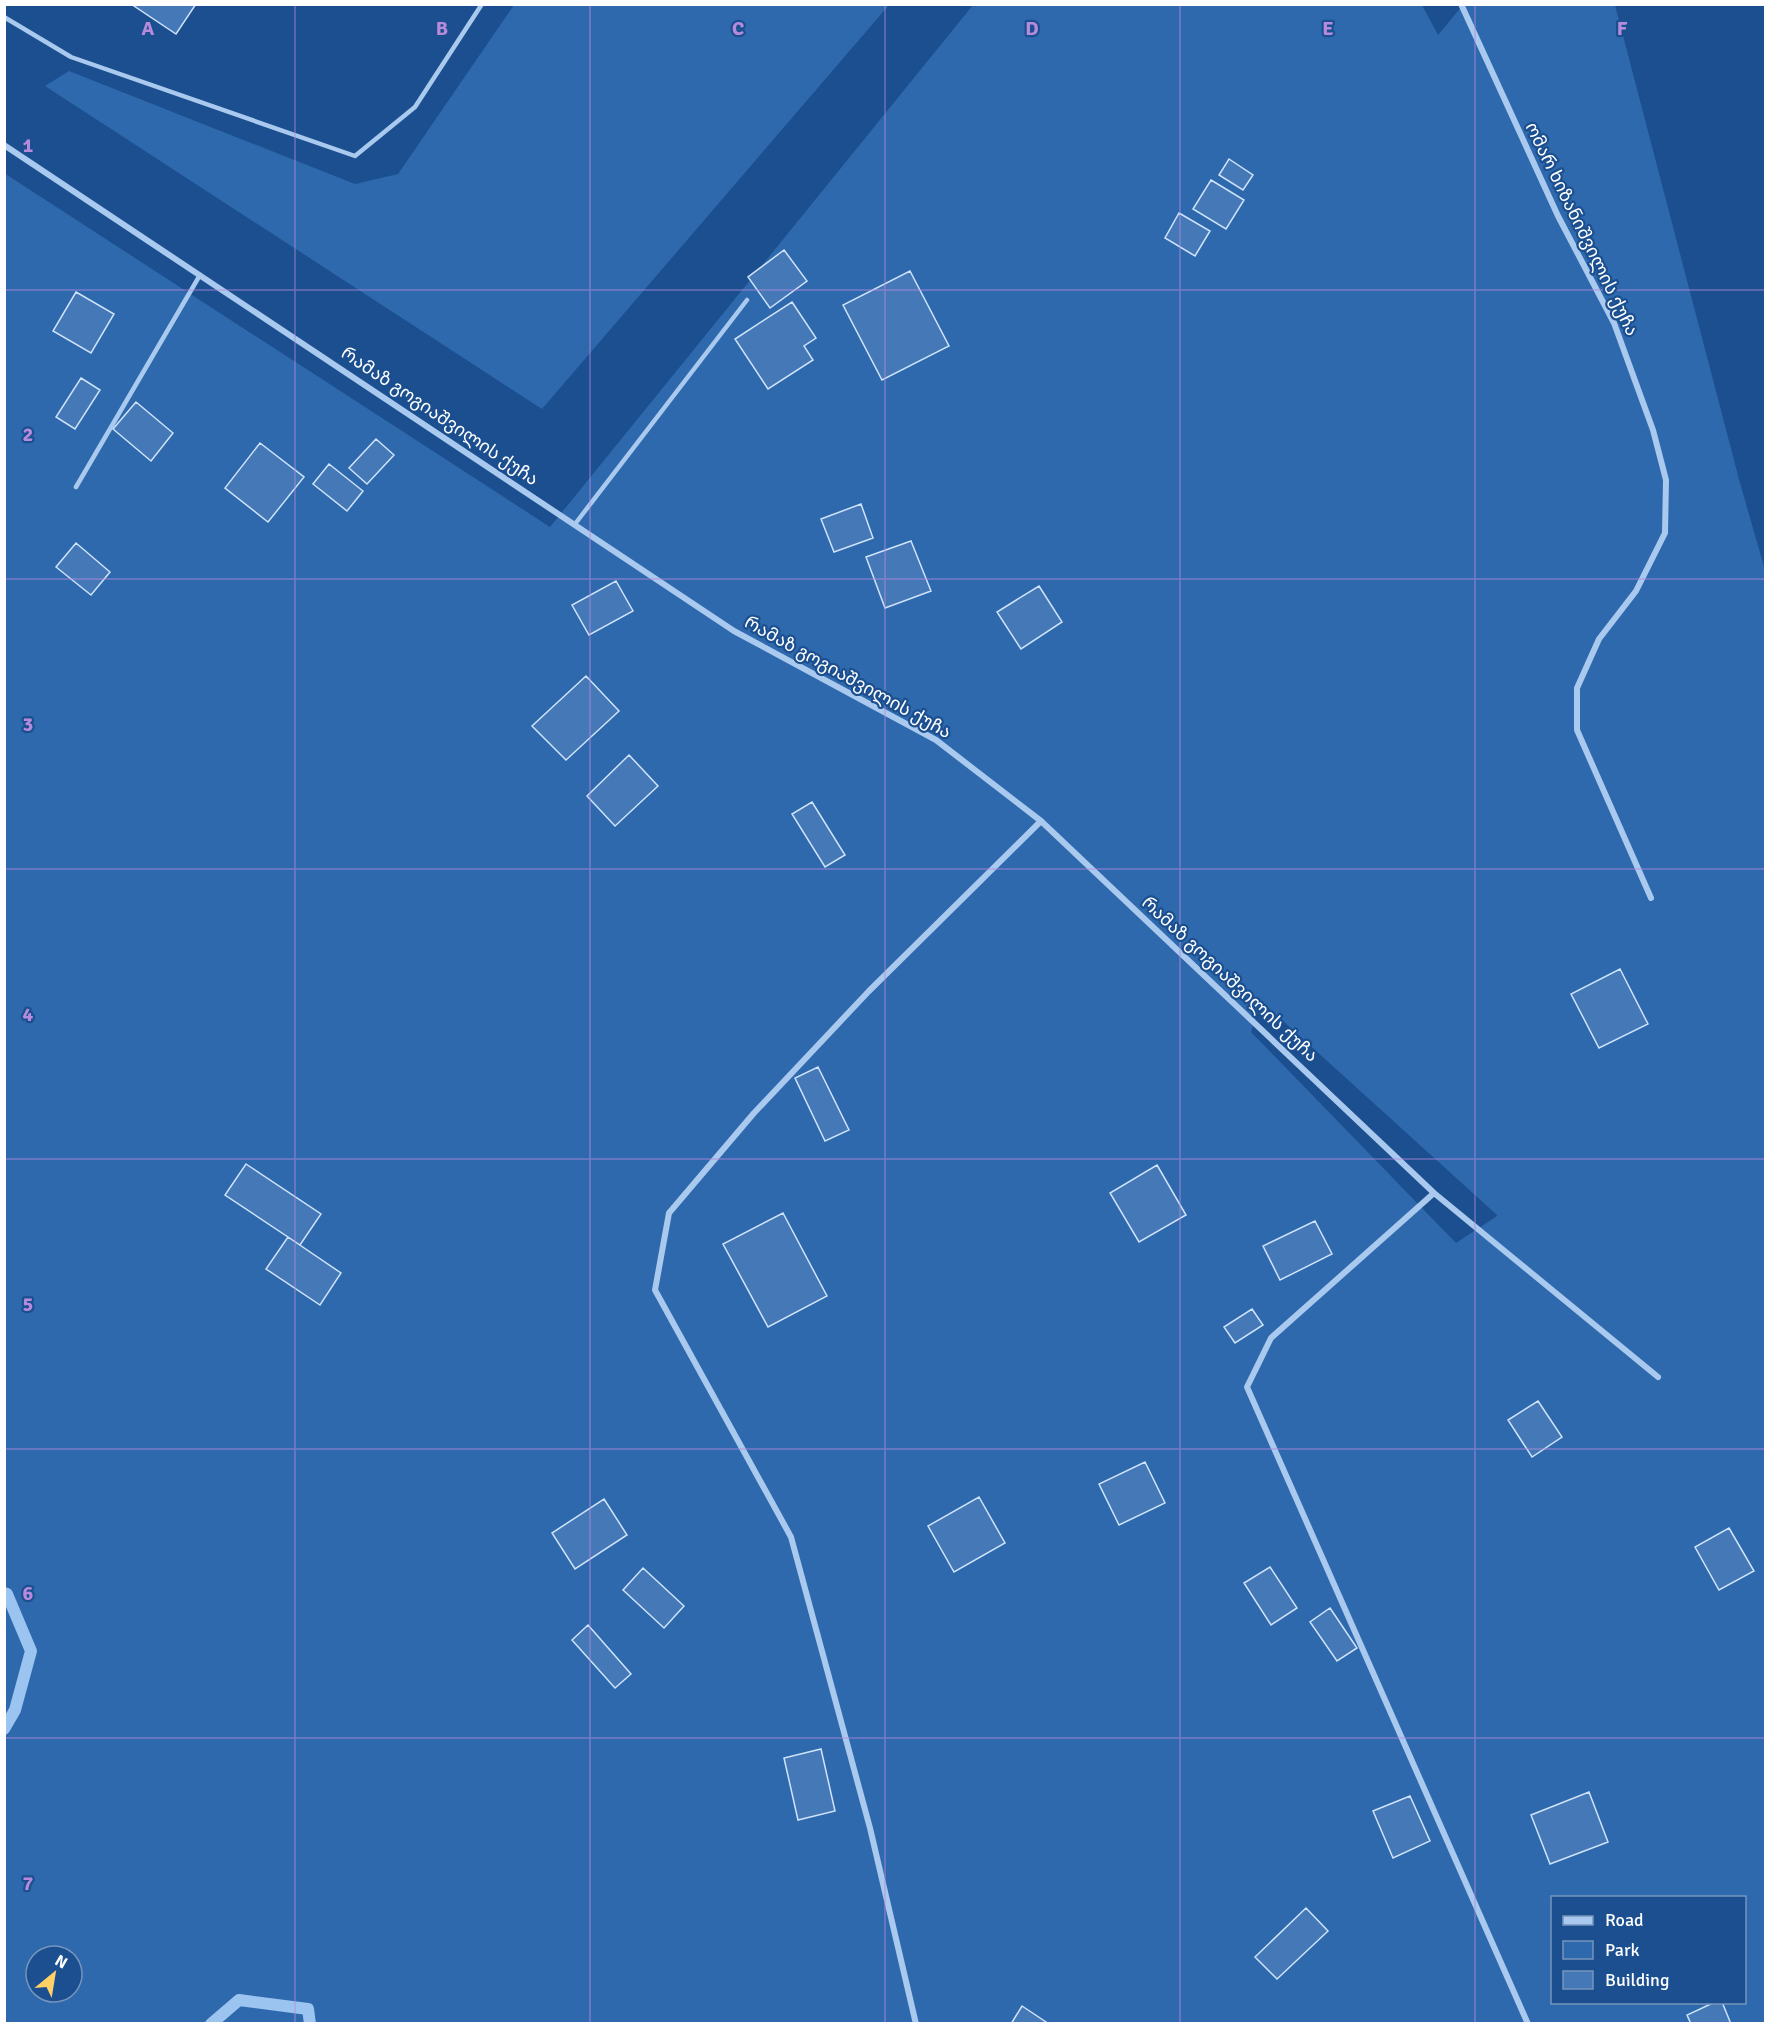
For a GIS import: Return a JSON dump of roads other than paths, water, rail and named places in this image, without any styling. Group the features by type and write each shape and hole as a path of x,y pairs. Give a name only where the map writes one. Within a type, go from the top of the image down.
{"street":[{"name":"ომარ ხიზანიშვილის ქუჩა","path":"1461,4 1558,216 1614,323 1653,430 1666,480 1665,533 1636,591 1599,639 1577,688 1576,730 1651,898"},
{"name":"რამაზ გოგიაშვილის ქუჩა","path":"4,145 734,631 936,740 1041,820 1434,1193 1658,1377"},
{"path":"916,2024 870,1827 791,1537 655,1290 669,1213 754,1113 846,1016 1041,820"},
{"path":"1434,1193 1271,1338 1247,1387 1528,2024"}],"lane":[{"path":"4,17 71,57 356,156 415,107 482,4"},
{"path":"76,487 200,275"},
{"path":"575,524 747,300"}],"waterway":[{"path":"4,1593 7,1594 31,1651 15,1710 4,1729"},
{"path":"211,2024 239,2000 308,2009 310,2024"}]}
